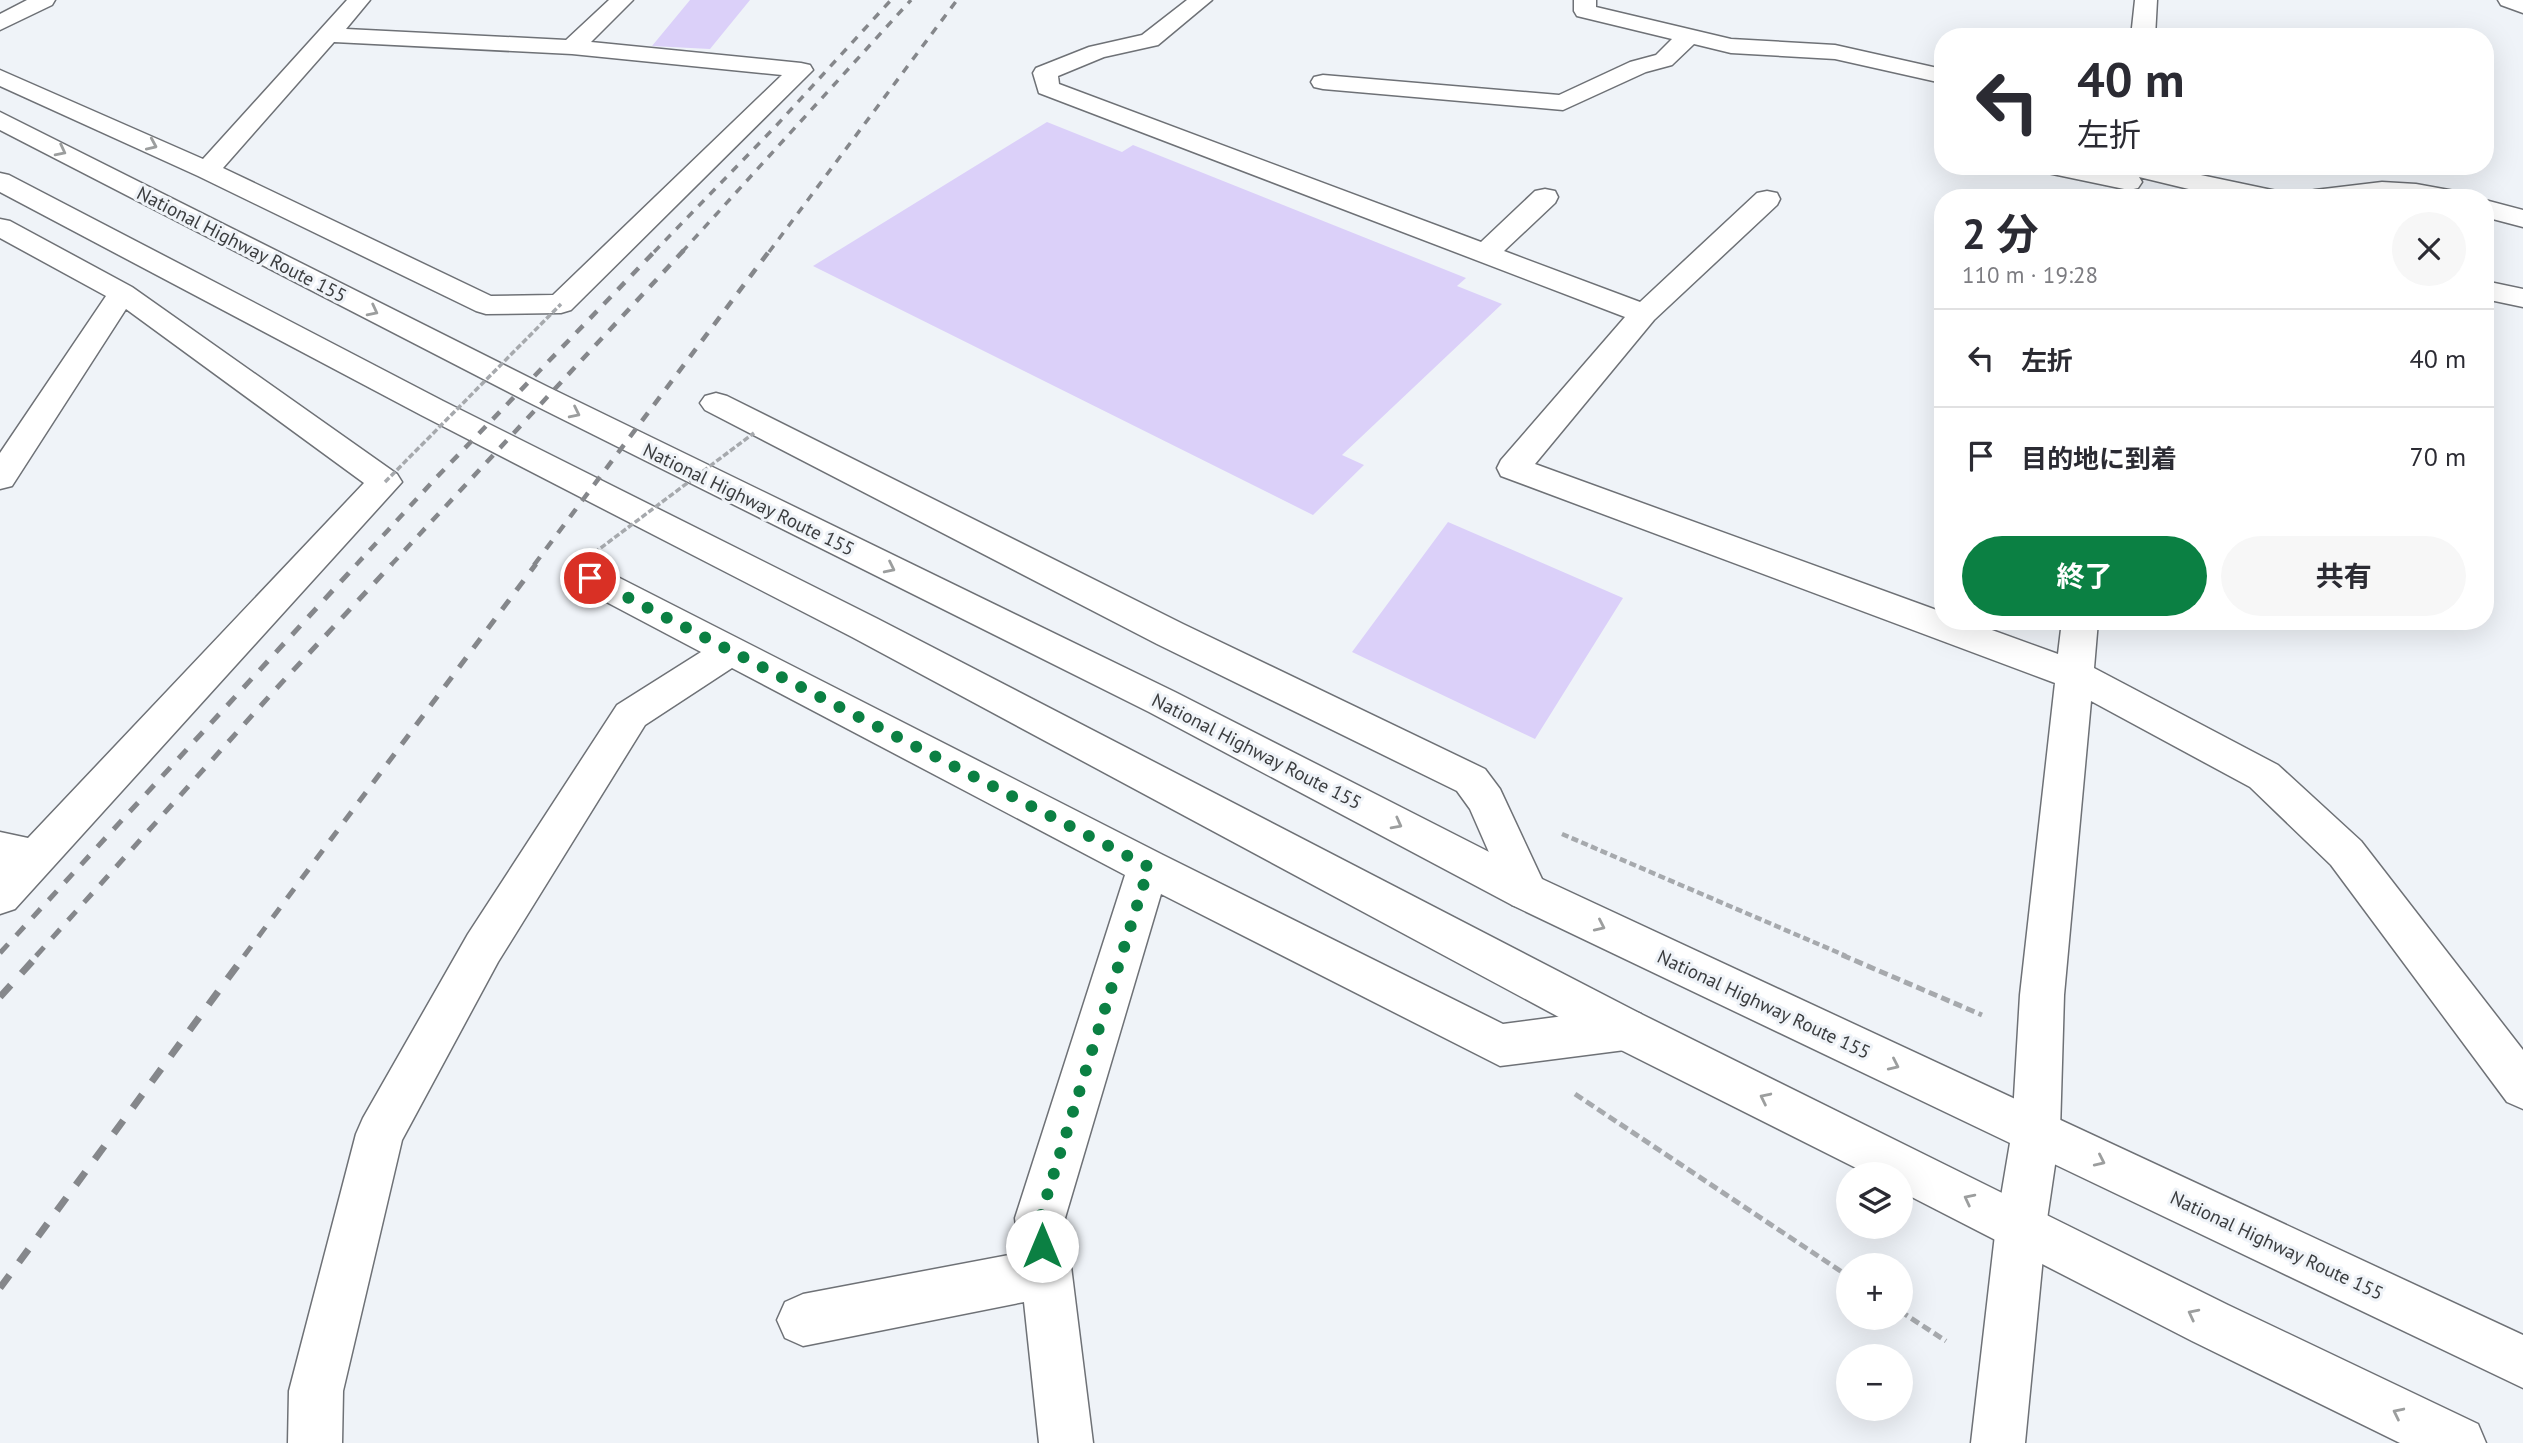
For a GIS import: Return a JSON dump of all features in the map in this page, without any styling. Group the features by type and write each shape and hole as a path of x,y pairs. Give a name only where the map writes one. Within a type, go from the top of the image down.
{"main road":[{"path":"0,23 44,0"},
{"path":"207,170 359,0"},
{"path":"572,47 622,0"},
{"path":"1201,0 1150,40 1097,52 1045,73 1048,89 1644,314"},
{"path":"1585,0 1585,11 1688,37 1731,46 1835,52 1934,74"},
{"path":"2144,28 2146,0"},
{"path":"2509,0 2523,6"},
{"path":"0,77 374,248 486,304 561,304 801,70 572,47 327,35"},
{"path":"1323,82 1563,103 1638,68 1664,60 1688,37"},
{"name":"National Highway Route 155","path":"0,120 525,388 1162,702 1527,892 2523,1362"},
{"path":"2110,175 2222,189"},
{"path":"0,181 432,408 864,628 1626,1029 2210,1323 2459,1443"},
{"path":"1486,253 1545,197"},
{"path":"1767,200 1644,314 1513,468 1934,623"},
{"path":"2494,211 2523,219"},
{"path":"0,228 122,293 385,482 18,853 0,896"},
{"path":"2494,292 2523,298"},
{"path":"0,478 122,293"},
{"path":"716,403 1158,628 1471,780 1486,801 1527,892"},
{"path":"592,566 730,651 1500,1045 1626,1029"},
{"path":"1952,630 2074,675 2264,776 2346,853 2523,1087"},
{"path":"1998,1443 2021,1226 2036,1131 2042,995 2079,630"},
{"path":"315,1443 316,1391 380,1133 483,948 631,715 730,651"},
{"path":"1066,1443 1040,1218 1149,867"},
{"path":"803,1320 1045,1273"}],"path":[{"path":"385,482 561,304"},
{"path":"592,566 754,433"}],"building":[{"path":"690,0 750,0 710,49 652,46"},
{"path":"1047,122 1122,152 1133,145 1466,278 1457,286 1502,304 1342,455 1364,465 1313,515 813,266"},
{"path":"1448,522 1623,598 1535,739 1352,652"}],"railway":[{"path":"654,252 775,127 891,0"},
{"path":"682,252 911,0"},
{"path":"769,252 957,0"},
{"path":"356,565 435,479 656,250"},
{"path":"391,565 684,250"},
{"path":"534,565 770,250"},
{"path":"0,953 357,564"},
{"path":"36,956 392,564"},
{"path":"244,956 536,564"},
{"path":"0,997 38,955"},
{"path":"0,1288 245,955"}],"route":[{"path":"590,578 1149,867 1040,1218 1042,1246"}]}
